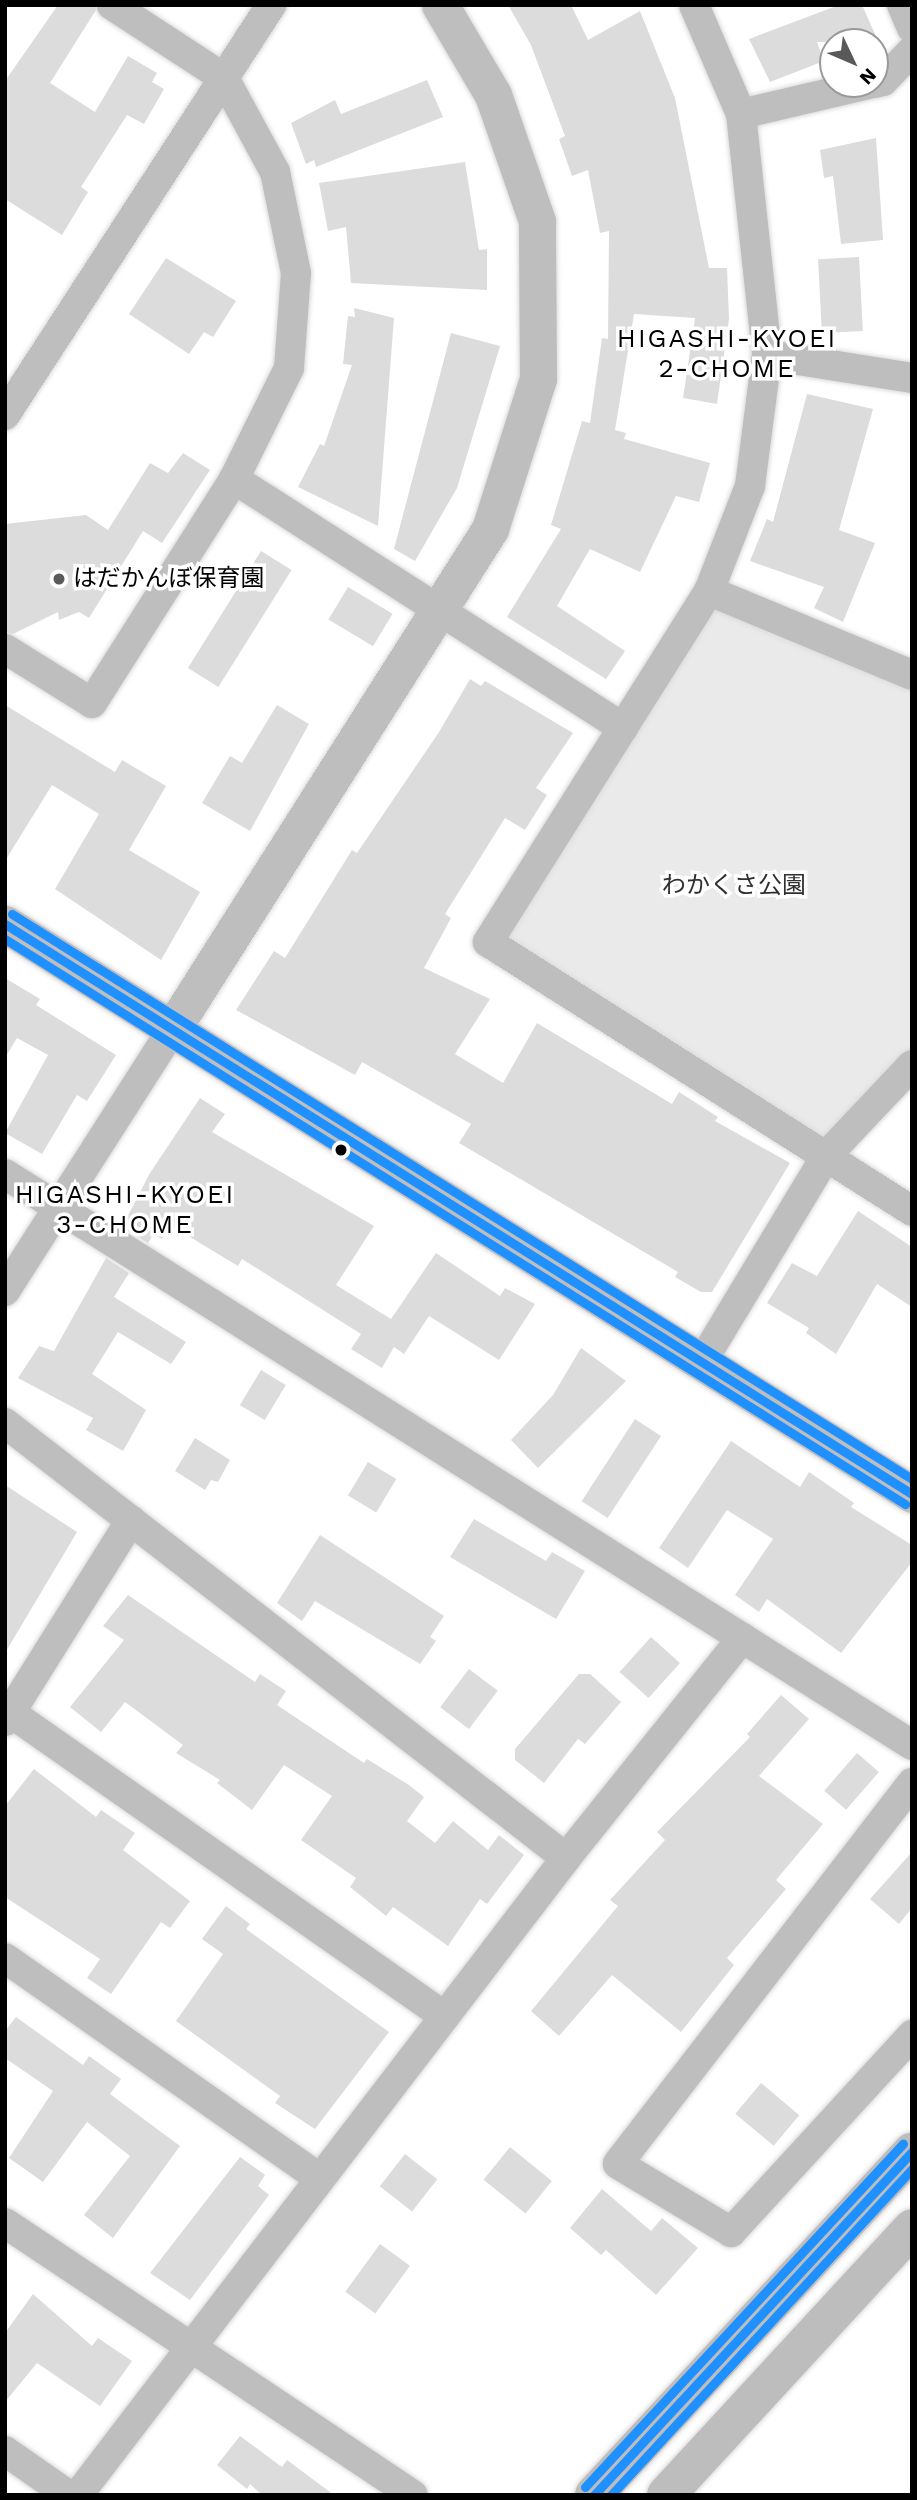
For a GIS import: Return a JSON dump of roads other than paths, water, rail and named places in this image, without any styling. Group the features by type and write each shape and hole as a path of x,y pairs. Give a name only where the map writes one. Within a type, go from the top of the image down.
{"highway":[{"path":"594,2495 912,2151"},
{"path":"666,2495 912,2228"}],"street":[{"path":"5,649 92,703 234,480 289,368 296,274 275,172 224,78 112,5"},
{"path":"5,415 271,5"},
{"path":"5,1292 490,529 538,379 537,221 493,95 440,5"},
{"path":"694,5 741,114 767,355 750,486 709,591 488,942 912,1211"},
{"path":"902,5 912,28"},
{"path":"889,74 912,51"},
{"path":"741,114 819,96"},
{"path":"767,355 912,378"},
{"path":"234,480 622,728"},
{"path":"709,591 912,675"},
{"path":"5,924 171,1031 703,1360 912,1494"},
{"path":"703,1360 826,1156 912,1066"},
{"path":"5,1174 912,1745"},
{"path":"5,1423 566,1858"},
{"path":"131,1520 8,1717 444,2016"},
{"path":"78,2495 566,1858 742,1638"},
{"path":"912,1783 618,2164 732,2232 912,2035"},
{"path":"5,1958 319,2178"},
{"path":"5,2224 413,2495"},
{"path":"5,2451 68,2495"}],"place":[{"name":"はだかんぼ保育園","path":"59,579"}],"district":[{"name":"HIGASHI-KYOEI 2-CHOME","path":"727,354"},
{"name":"HIGASHI-KYOEI 3-CHOME","path":"125,1210"}],"park label":[{"name":"わかくさ公園","path":"734,886"}]}
